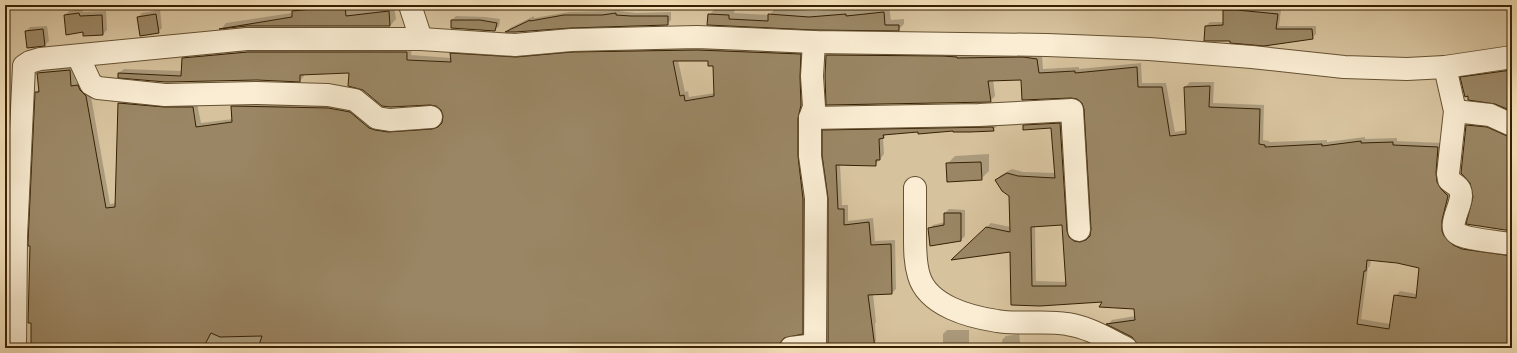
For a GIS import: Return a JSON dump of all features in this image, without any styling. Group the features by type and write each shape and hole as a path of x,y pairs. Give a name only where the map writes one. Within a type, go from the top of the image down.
{"street":[{"path":"410,5 421,39"},
{"path":"15,348 16,237 24,66 30,62 40,59 247,39 421,39 514,45 571,40 682,38 814,42 1047,45 1149,49 1252,57 1344,67 1407,69 1444,67 1512,57"},
{"path":"791,348 815,347 816,198 810,156 810,118 814,107 812,76 814,42"},
{"path":"78,56 91,84 98,88 165,95 249,93 328,95 355,100 377,118 390,120 431,117"},
{"path":"1444,67 1455,111 1448,174 1449,180 1457,186 1461,194 1461,199 1453,224 1454,229 1456,233 1464,236 1512,244"},
{"path":"810,118 935,116 1072,110 1079,230"},
{"path":"1455,111 1490,114 1512,124"},
{"path":"915,188 916,261 919,278 928,292 941,303 959,312 998,321 1051,322 1077,326 1088,329 1126,348"}],"shaded area":[{"path":"306,5 1512,5 1512,348 5,348 5,7"}],"building":[{"path":"345,6 346,16 389,11 390,26 247,26 219,29 292,17 292,11"},
{"path":"1223,10 1278,14 1276,29 1312,29 1313,39 1264,46 1230,43 1230,41 1204,41 1205,26 1223,25"},
{"path":"884,12 885,25 899,25 899,31 814,30 707,25 708,14 729,15 729,19 768,21 768,14 809,17 846,14 846,16"},
{"path":"79,13 80,16 102,15 103,35 83,36 83,32 66,35 64,15"},
{"path":"616,13 616,15 631,16 668,16 668,25 505,32 530,20 564,15 602,15"},
{"path":"156,14 159,33 140,36 137,17"},
{"path":"451,20 480,20 497,23 495,31 451,28"},
{"path":"43,29 45,46 27,48 25,31"},
{"path":"697,50 801,54 801,105 798,118 798,156 803,199 803,334 784,338 780,343 779,348 739,345 740,348 592,348 591,345 574,348 258,348 262,336 220,337 211,333 203,348 152,348 117,343 118,348 31,348 31,323 28,323 30,246 28,246 28,242 35,92 39,92 37,73 70,70 71,86 78,85 80,90 86,96 106,208 115,207 118,103 164,107 193,107 196,127 232,122 231,106 328,108 350,112 369,128 388,132 432,129 438,127 442,123 443,116 441,110 436,106 430,105 382,106 363,90 348,86 349,73 300,75 300,82 257,80 166,82 118,78 118,73 181,76 182,58 248,52 407,52 407,60 451,62 450,53 516,57 572,52","holes":["673,61 708,61 708,66 713,66 714,96 685,101 684,95 680,96"]},
{"path":"826,55 943,56 957,58 1023,57 1037,59 1039,73 1075,71 1075,73 1137,67 1138,87 1162,87 1170,136 1186,134 1184,87 1210,86 1209,107 1260,109 1259,144 1265,145 1265,147 1322,144 1322,146 1361,141 1361,143 1393,142 1393,145 1438,147 1436,173 1437,182 1448,196 1442,220 1442,231 1444,236 1453,245 1462,249 1512,256 1512,348 1152,348 1137,344 1132,337 1106,324 1135,320 1134,309 1099,307 1102,302 1040,306 1011,305 1010,252 951,260 986,227 1010,232 1009,196 1002,191 995,180 1007,173 1018,176 1055,178 1051,128 1023,130 1023,125 1060,123 1067,231 1069,237 1074,241 1080,242 1086,240 1090,236 1091,229 1084,109 1082,103 1077,99 1071,98 1022,100 1021,80 988,81 991,102 826,105","holes":["1062,225 1066,286 1032,286 1031,227","1367,260 1397,263 1419,268 1416,298 1394,295 1389,329 1357,324 1364,271 1366,271"]},
{"path":"1512,70 1512,111 1495,104 1468,100 1468,96 1465,97 1460,77"},
{"path":"1466,125 1487,127 1512,137 1512,231 1466,224 1473,197 1470,183 1461,173"},
{"path":"993,127 994,131 953,131 918,134 918,132 883,135 884,138 879,139 880,160 876,160 876,166 836,165 838,209 844,209 844,225 869,222 871,245 891,244 892,294 868,295 875,348 828,348 828,198 822,155 822,130"},
{"path":"981,162 982,180 947,182 946,163"},
{"path":"944,213 961,213 961,241 930,246 928,228 944,225"}]}
